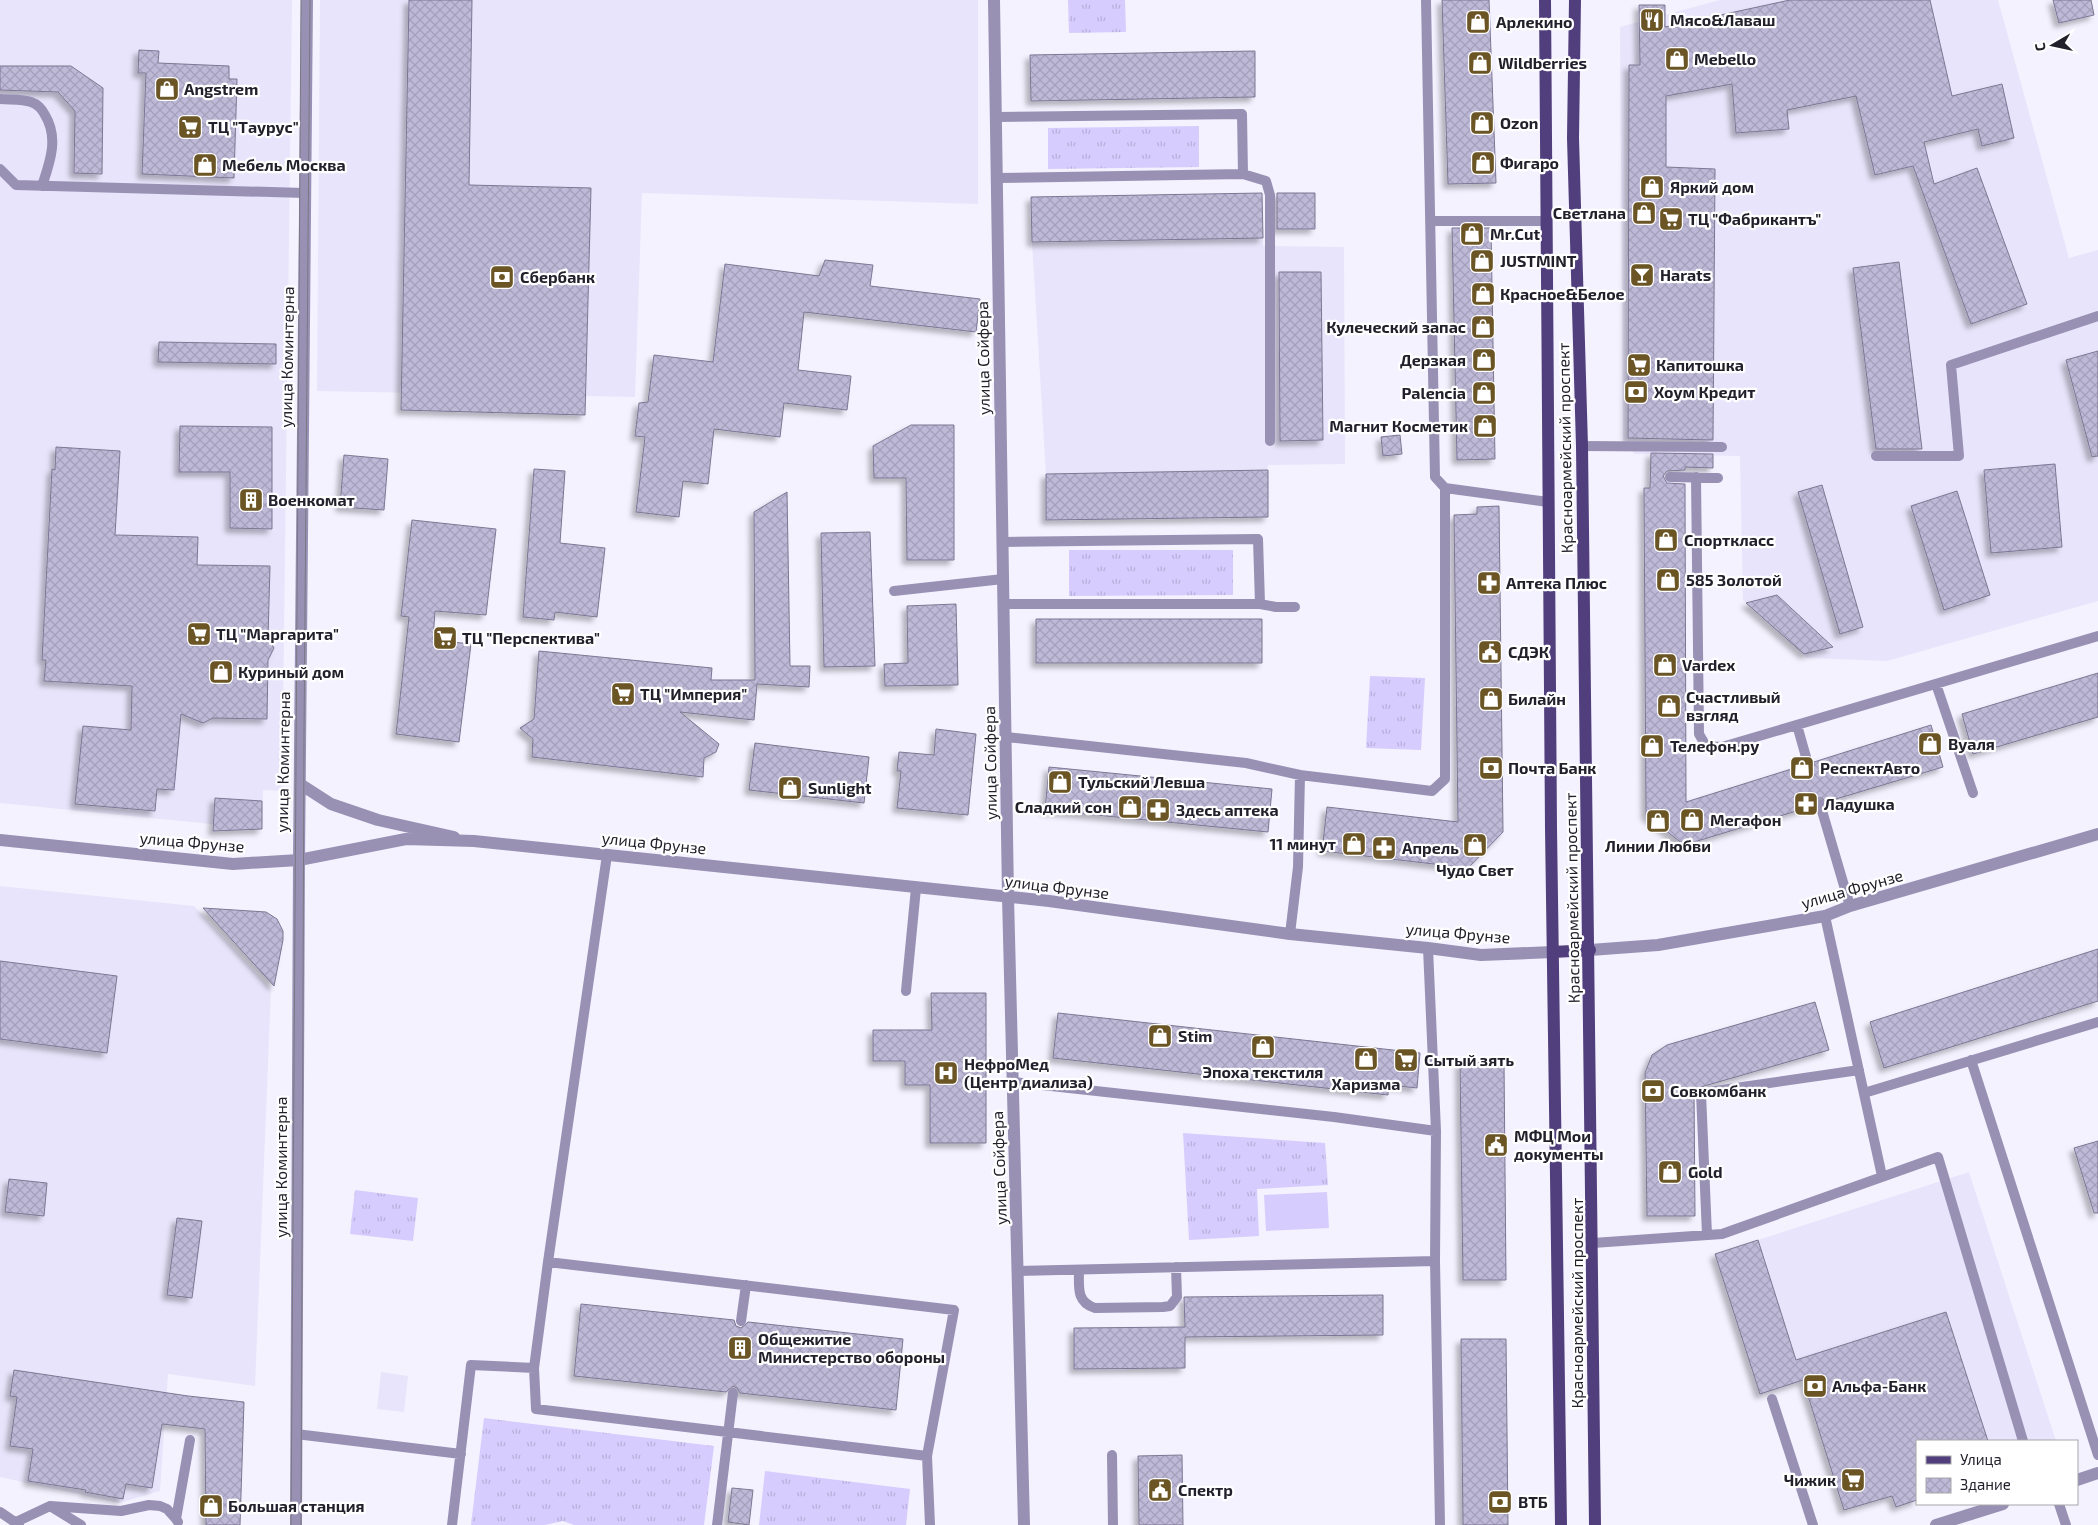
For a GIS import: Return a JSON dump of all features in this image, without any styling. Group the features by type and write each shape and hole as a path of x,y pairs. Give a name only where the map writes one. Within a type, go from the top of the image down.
{"main road":[{"name":"Красноармейский проспект","path":"1545,0 1548,502 1561,1525"},
{"name":"Красноармейский проспект","path":"1575,0 1573,138 1582,446 1590,950 1595,1525"},
{"name":"улица Фрунзе","path":"1553,952 1590,950"}],"street":[{"name":"улица Коминтерна","path":"296,1525 299,860 307,0"},
{"name":"улица Сойфера","path":"994,0 1008,897 1024,1525"},
{"path":"300,784 331,804 378,820 474,841"},
{"name":"улица Фрунзе","path":"1590,950 1658,945 1825,916 1850,906 2098,834"},
{"name":"улица Фрунзе","path":"0,840 233,864 299,860 406,839 474,841 1008,897 1290,934 1481,955 1553,952"},
{"path":"2078,1480 2098,1473"},
{"path":"1936,1525 2000,1505"}],"lane":[{"path":"1006,737 1246,763 1300,775 1432,790 1446,779 1445,488 1435,476 1426,0"},
{"path":"0,99 31,102 40,107 50,125 53,138 52,153 42,186"},
{"path":"995,117 1242,114 1243,174"},
{"path":"0,168 16,185 305,193"},
{"path":"996,178 1243,174 1266,181 1270,195 1270,441"},
{"path":"1431,221 1547,221"},
{"path":"1876,456 1959,456 1951,365 2098,316"},
{"path":"1582,446 1722,447"},
{"path":"1670,477 1718,478"},
{"path":"1696,478 1699,734 1706,746 1722,747 2098,636"},
{"path":"1445,488 1548,502"},
{"path":"1002,542 1258,539 1260,604"},
{"path":"894,592 1003,579"},
{"path":"1004,604 1260,604 1276,608 1295,607"},
{"path":"1936,684 1973,793"},
{"path":"1797,725 1808,764"},
{"path":"1290,934 1298,867 1300,775"},
{"path":"1820,804 1850,906"},
{"path":"607,855 534,1368 536,1409 927,1456"},
{"path":"906,991 916,888"},
{"path":"1825,916 1882,1176"},
{"path":"1428,948 1436,1131 1435,1261 1440,1525"},
{"path":"1864,1093 2098,1022"},
{"path":"1971,1060 2098,1455"},
{"path":"1707,1235 1700,1093 1859,1070"},
{"path":"1013,1082 1334,1117 1436,1131"},
{"path":"1594,1243 1722,1234 1938,1157 2023,1440"},
{"path":"1018,1271 1435,1261"},
{"path":"548,1262 954,1310 927,1456 930,1525"},
{"path":"1079,1270 1080,1297 1085,1305 1095,1308 1170,1306 1177,1297 1176,1267"},
{"path":"741,1321 746,1285"},
{"path":"452,1525 471,1365 534,1368"},
{"path":"717,1525 733,1393"},
{"path":"1772,1399 1813,1525"},
{"path":"296,1434 461,1454"},
{"path":"178,1522 190,1440"},
{"path":"1112,1455 1113,1525"},
{"path":"0,1512 18,1524 50,1506 121,1510 150,1505 167,1509 178,1522"},
{"path":"2059,1505 2066,1525"},
{"path":"50,1506 81,1525"}],"shaded area":[{"path":"0,0 292,0 282,791 263,790 262,829 0,803"},
{"path":"320,0 978,0 978,204 642,193 635,397 317,391"},
{"path":"1720,0 1998,0 2069,258 2098,250 2098,601 1887,661 1807,658 1743,600 1740,456 1635,454 1623,443 1620,27"},
{"path":"1263,238 1263,246 1344,247 1345,464 1268,465 1267,470 1046,474 1032,242"},
{"path":"0,886 194,906 271,989 255,1386 168,1374 160,1491 119,1503 0,1477"},
{"path":"1969,1172 2056,1440 1988,1440 1946,1312 1796,1360 1758,1240"},
{"path":"381,1372 408,1376 404,1412 377,1409"}],"green space":[{"path":"1068,0 1125,0 1126,32 1069,33"},
{"path":"1199,126 1199,167 1048,169 1048,128"},
{"path":"1069,550 1233,550 1233,595 1069,596"},
{"path":"1370,676 1425,678 1421,750 1366,748"},
{"path":"1183,1133 1325,1143 1328,1185 1257,1189 1259,1236 1189,1240"},
{"path":"355,1190 418,1198 413,1241 350,1234"},
{"path":"1327,1192 1329,1228 1266,1231 1264,1195"},
{"path":"484,1418 714,1446 704,1525 574,1525 563,1521 545,1525 471,1525"},
{"path":"765,1471 910,1489 906,1525 759,1525"}],"building":[{"path":"409,0 472,0 469,185 591,188 585,415 401,410"},
{"path":"1442,0 1489,0 1496,183 1448,184"},
{"path":"1790,0 1930,0 1952,96 2002,84 2014,138 1982,146 1978,129 1924,142 1934,184 1977,168 2027,304 1971,324 1913,166 1875,175 1856,96 1787,110 1789,129 1736,133 1732,84 1666,96 1666,167 1715,169 1713,440 1628,438 1629,65 1640,65 1639,5 1665,5 1665,27"},
{"path":"2053,0 2091,0 2094,15 2059,23"},
{"name":"ТЦ \"Таурус\"","path":"139,50 159,51 158,63 229,66 229,79 237,79 234,178 142,174 146,73 138,73"},
{"path":"1255,51 1255,97 1031,101 1030,55"},
{"path":"0,66 71,66 103,88 102,174 74,173 75,111 58,92 0,90"},
{"path":"1262,193 1263,238 1032,242 1031,197"},
{"path":"1277,193 1315,193 1315,229 1277,229"},
{"path":"1452,228 1491,228 1495,459 1457,460"},
{"path":"825,260 873,265 870,286 980,299 976,332 804,312 798,370 851,376 847,410 784,403 780,437 714,429 708,484 683,481 679,517 636,512 645,437 635,436 639,403 648,402 654,355 713,362 725,264 819,276"},
{"path":"1899,262 1922,449 1876,449 1853,268"},
{"path":"1279,272 1321,272 1323,440 1280,441"},
{"path":"159,342 276,344 276,364 158,362"},
{"path":"2098,351 2098,456 2092,457 2066,360"},
{"path":"911,425 954,425 954,560 907,560 906,478 874,478 873,446"},
{"name":"Военкомат","path":"180,426 272,427 272,529 230,528 230,472 179,472"},
{"path":"1400,435 1402,454 1383,456 1381,437"},
{"path":"56,447 120,451 115,535 198,537 197,565 270,566 268,637 274,648 268,660 267,719 213,718 203,723 181,714 174,790 157,789 155,811 75,804 83,726 131,730 132,686 44,681 46,660 42,660 52,469 55,470"},
{"path":"1651,453 1713,454 1713,468 1685,467 1685,470 1667,471 1663,476 1667,483 1685,484 1686,802 1801,766 1806,770 1810,770 1814,766 1814,762 1931,725 1943,767 1826,802 1822,798 1818,798 1813,806 1684,845 1646,815 1644,488 1650,488"},
{"path":"344,455 388,459 384,510 340,507"},
{"path":"2055,464 2062,547 1991,553 1984,470"},
{"path":"534,469 565,471 560,543 605,548 597,617 555,612 554,620 523,617"},
{"path":"1268,470 1268,517 1046,520 1046,474"},
{"path":"1822,485 1863,627 1840,634 1798,492"},
{"path":"1957,491 1990,595 1944,610 1911,506"},
{"name":"ТЦ \"Империя\"","path":"787,492 790,666 810,666 809,687 757,684 754,720 680,712 719,744 716,752 704,758 703,777 532,757 533,739 520,728 534,719 539,651 712,668 711,680 755,680 754,512"},
{"path":"1499,506 1503,832 1468,868 1322,851 1327,807 1458,822 1454,515 1477,514 1477,507"},
{"name":"ТЦ \"Перспектива\"","path":"412,520 496,529 486,615 435,611 433,640 471,644 459,742 396,734 409,617 401,616"},
{"path":"870,532 875,666 824,667 821,533"},
{"path":"1777,595 1833,647 1804,654 1746,603"},
{"path":"956,604 958,685 885,686 884,664 908,663 907,606"},
{"path":"1036,619 1262,619 1262,663 1036,663"},
{"path":"2098,673 2098,717 1973,754 1962,714"},
{"path":"936,729 976,734 968,815 897,808 901,771 897,771 899,752 934,755"},
{"path":"755,743 869,757 864,803 749,790"},
{"path":"1049,767 1272,789 1268,832 1045,810"},
{"path":"215,798 262,801 262,829 213,831"},
{"path":"203,908 266,912 277,919 283,931 283,940 274,986"},
{"path":"2098,949 2098,1001 1884,1068 1870,1022"},
{"path":"0,961 117,976 107,1053 0,1039"},
{"name":"НефроМед (Центр диализа)","path":"931,993 986,993 986,1143 930,1143 930,1085 905,1085 905,1061 873,1061 873,1030 932,1030"},
{"path":"1815,1002 1829,1050 1694,1089 1695,1216 1647,1216 1645,1073 1652,1055 1667,1045"},
{"path":"1058,1013 1420,1053 1417,1088 1389,1085 1388,1095 1053,1058"},
{"path":"1504,1062 1506,1280 1463,1280 1460,1063"},
{"path":"2098,1141 2098,1213 2094,1213 2074,1148"},
{"path":"9,1179 47,1183 44,1216 5,1212"},
{"path":"177,1218 202,1221 192,1298 167,1295"},
{"path":"1758,1240 1796,1360 1946,1312 1988,1440 1916,1440 1916,1500 1896,1507 1892,1496 1844,1510 1803,1380 1760,1394 1715,1254"},
{"path":"1383,1295 1383,1335 1185,1337 1185,1368 1074,1369 1074,1328 1185,1327 1184,1297"},
{"name":"Общежитие Министерство обороны","path":"581,1304 734,1320 736,1326 741,1328 748,1322 903,1339 896,1410 740,1393 733,1386 726,1392 574,1376"},
{"path":"1461,1339 1506,1339 1508,1525 1463,1525"},
{"path":"14,1370 188,1396 244,1402 240,1525 206,1525 205,1429 162,1424 152,1488 126,1484 123,1499 85,1492 86,1490 28,1481 33,1449 10,1446 17,1397 10,1396"},
{"name":"Спектр","path":"1182,1455 1183,1525 1139,1525 1138,1456"},
{"path":"732,1488 753,1490 749,1525 728,1522"}],"tram line":[{"path":"291,1525 301,0"},
{"path":"301,1525 304,734 310,0"}],"place":[{"name":"Мясо&Лаваш","path":"1652,20"},
{"name":"Арлекино","path":"1478,22"},
{"name":"Mebello","path":"1677,59"},
{"name":"Wildberries","path":"1480,63"},
{"name":"Angstrem","path":"167,89"},
{"name":"Ozon","path":"1482,123"},
{"name":"ТЦ \"Таурус\"","path":"190,127"},
{"name":"Фигаро","path":"1483,163"},
{"name":"Мебель Москва","path":"205,165"},
{"name":"Яркий дом","path":"1652,187"},
{"name":"Светлана","path":"1644,213"},
{"name":"ТЦ \"Фабрикантъ\"","path":"1671,219"},
{"name":"Mr.Cut","path":"1472,234"},
{"name":"JUSTMINT","path":"1482,261"},
{"name":"Harats","path":"1642,275"},
{"name":"Сбербанк","path":"502,277"},
{"name":"Красное&Белое","path":"1483,294"},
{"name":"Кулеческий запас","path":"1483,327"},
{"name":"Дерзкая","path":"1484,360"},
{"name":"Капитошка","path":"1639,365"},
{"name":"Хоум Кредит","path":"1636,392"},
{"name":"Palencia","path":"1484,393"},
{"name":"Магнит Косметик","path":"1485,426"},
{"name":"Военкомат","path":"251,500"},
{"name":"Спорткласс","path":"1666,540"},
{"name":"585 Золотой","path":"1668,580"},
{"name":"Аптека Плюс","path":"1489,583"},
{"name":"ТЦ \"Маргарита\"","path":"199,634"},
{"name":"ТЦ \"Перспектива\"","path":"445,638"},
{"name":"СДЭК","path":"1490,652"},
{"name":"Vardex","path":"1665,665"},
{"name":"Куриный дом","path":"221,672"},
{"name":"ТЦ \"Империя\"","path":"623,694"},
{"name":"Билайн","path":"1491,699"},
{"name":"Счастливый взгляд","path":"1669,706"},
{"name":"Вуаля","path":"1930,744"},
{"name":"Телефон.ру","path":"1652,746"},
{"name":"Почта Банк","path":"1491,768"},
{"name":"РеспектАвто","path":"1802,768"},
{"name":"Тульский Левша","path":"1060,782"},
{"name":"Sunlight","path":"790,788"},
{"name":"Ладушка","path":"1806,804"},
{"name":"Сладкий сон","path":"1130,807"},
{"name":"Здесь аптека","path":"1158,810"},
{"name":"Мегафон","path":"1692,820"},
{"name":"Линии Любви","path":"1658,821"},
{"name":"11 минут","path":"1354,844"},
{"name":"Чудо Cвет","path":"1475,845"},
{"name":"Апрель","path":"1384,848"},
{"name":"Stim","path":"1160,1036"},
{"name":"Эпоха текстиля","path":"1263,1047"},
{"name":"Харизма","path":"1366,1059"},
{"name":"Сытый зять","path":"1406,1060"},
{"name":"НефроМед (Центр диализа)","path":"946,1073"},
{"name":"Совкомбанк","path":"1653,1091"},
{"name":"МФЦ Мои документы","path":"1496,1145"},
{"name":"Gold","path":"1670,1172"},
{"name":"Общежитие Министерство обороны","path":"740,1348"},
{"name":"Альфа-Банк","path":"1815,1386"},
{"name":"Чижик","path":"1853,1480"},
{"name":"Спектр","path":"1160,1490"},
{"name":"ВТБ","path":"1500,1502"},
{"name":"Большая станция","path":"211,1506"}]}
